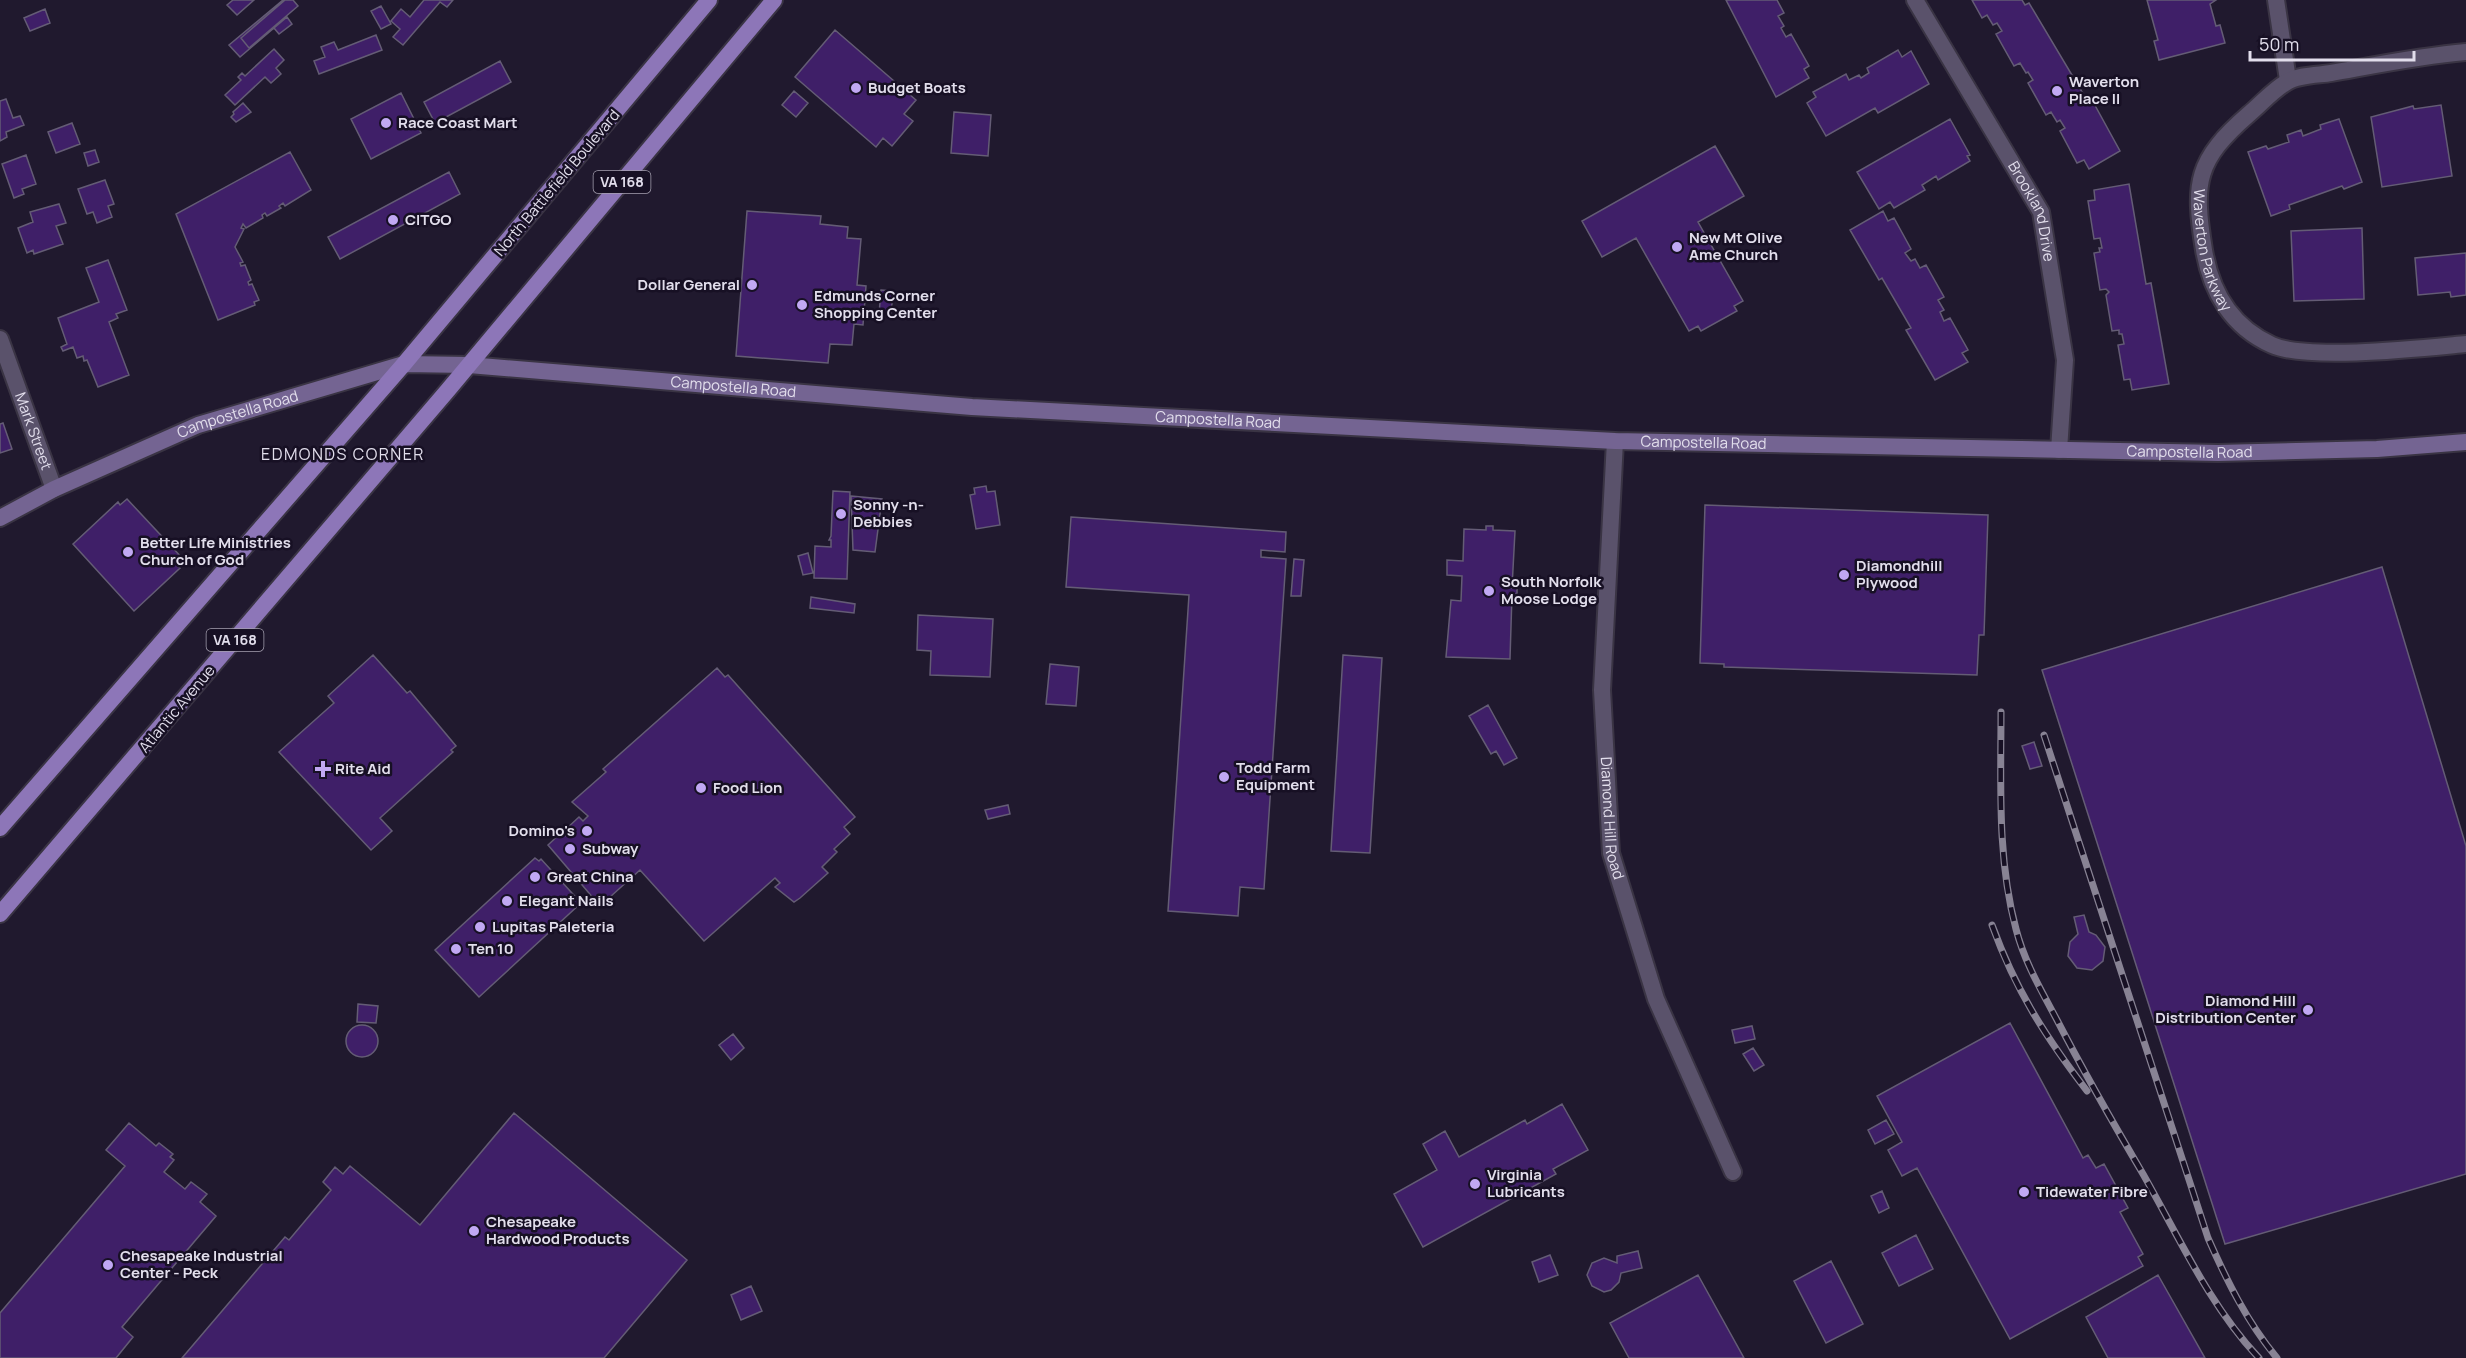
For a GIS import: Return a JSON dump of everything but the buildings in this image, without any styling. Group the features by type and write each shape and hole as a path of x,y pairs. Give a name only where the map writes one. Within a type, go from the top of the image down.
{"main road":[{"name":"North Battlefield Boulevard","path":"404,364 709,0"},
{"name":"VA 168","path":"469,365 774,0"},
{"name":"Campostella Road","path":"0,518 54,489 198,424 404,364 469,365 972,407 1616,441 2218,453 2377,449 2466,442"},
{"name":"VA 168","path":"0,828 404,364"},
{"name":"Atlantic Avenue","path":"0,914 469,365"}],"street":[{"name":"Brookland Drive","path":"1915,0 2041,212 2065,360 2059,450"},
{"path":"2276,0 2288,80 2421,56 2466,52"},
{"name":"Waverton Parkway","path":"2288,80 2220,141 2206,163 2198,189 2199,215 2208,275 2222,305 2244,328 2272,346 2303,353 2466,344"},
{"name":"Mark Street","path":"0,339 54,489"},
{"name":"Diamond Hill Road","path":"1616,441 1602,690 1611,853 1656,999 1732,1172"}],"railway":[{"path":"2001,712 2003,848 2010,902 2028,964 2078,1059 2196,1270 2225,1316 2259,1358"},
{"path":"2044,735 2208,1238 2238,1301 2277,1358"},
{"path":"1992,925 2011,971 2033,1012 2087,1091"}],"place":[{"name":"Budget Boats","path":"856,88"},
{"name":"Waverton Place II","path":"2057,91"},
{"name":"Race Coast Mart","path":"386,123"},
{"name":"CITGO","path":"393,220"},
{"name":"New Mt Olive Ame Church","path":"1677,247"},
{"name":"Dollar General","path":"752,285"},
{"name":"Edmunds Corner Shopping Center","path":"802,305"},
{"name":"Sonny -n- Debbies","path":"841,514"},
{"name":"Better Life Ministries Church of God","path":"128,552"},
{"name":"Diamondhill Plywood","path":"1844,575"},
{"name":"South Norfolk Moose Lodge","path":"1489,591"},
{"name":"Rite Aid","path":"323,769"},
{"name":"Todd Farm Equipment","path":"1224,777"},
{"name":"Food Lion","path":"701,788"},
{"name":"Domino's","path":"587,831"},
{"name":"Subway","path":"570,849"},
{"name":"Great China","path":"535,877"},
{"name":"Elegant Nails","path":"507,901"},
{"name":"Lupitas Paleteria","path":"480,927"},
{"name":"Ten 10","path":"456,949"},
{"name":"Diamond Hill Distribution Center","path":"2308,1010"},
{"name":"Virginia Lubricants","path":"1475,1184"},
{"name":"Tidewater Fibre","path":"2024,1192"},
{"name":"Chesapeake Hardwood Products","path":"474,1231"},
{"name":"Chesapeake Industrial Center - Peck","path":"108,1265"}],"district":[{"name":"EDMONDS CORNER","path":"343,454"}]}
